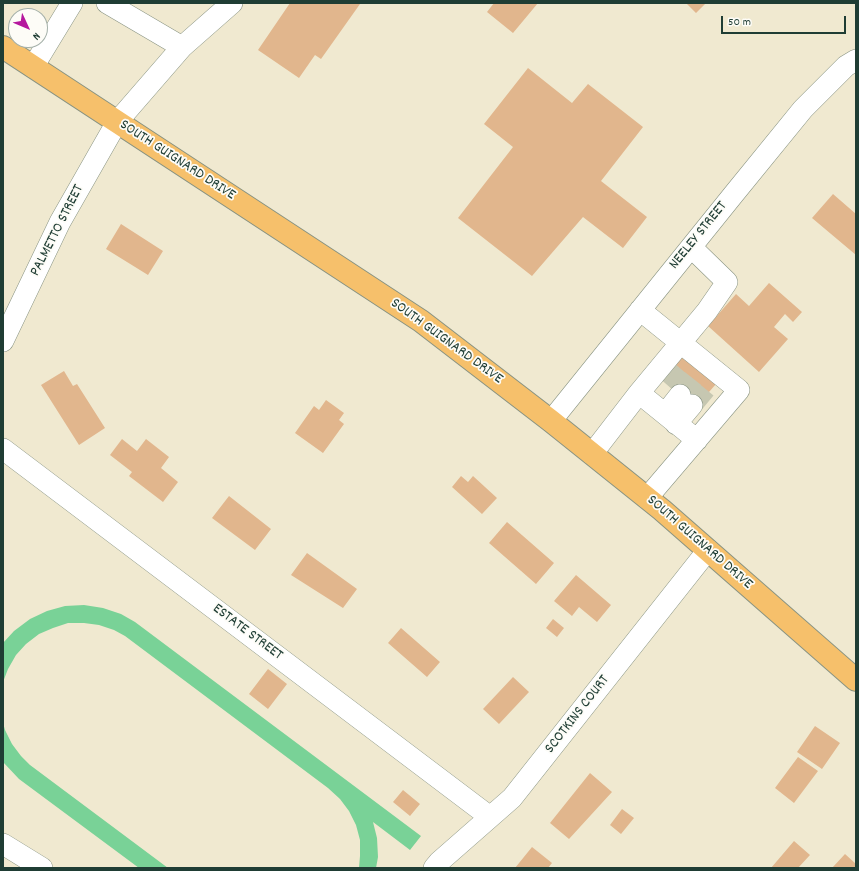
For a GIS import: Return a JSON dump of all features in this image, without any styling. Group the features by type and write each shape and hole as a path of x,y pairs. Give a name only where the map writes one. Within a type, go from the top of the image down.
{"highway":[{"name":"SOUTH GUIGNARD DRIVE","path":"3,47 421,321 551,421 647,498 856,680"}],"street":[{"path":"33,67 72,3"},
{"path":"108,3 182,47"},
{"name":"PALMETTO STREET","path":"3,341 60,222 117,122 182,47 232,3"},
{"name":"NEELEY STREET","path":"551,421 803,109 846,66 856,60"},
{"path":"657,408 699,363 707,311 727,282 691,247"},
{"path":"640,310 699,363 739,390 647,498"},
{"path":"592,454 679,394 657,408"},
{"path":"657,408 697,440"},
{"name":"ESTATE STREET","path":"3,449 490,817"},
{"name":"SCOTKINS COURT","path":"434,868 490,817 502,809 523,785 708,550"},
{"path":"3,844 42,868"}],"green space":[{"path":"84,605 103,608 121,614 135,622 421,836 410,850 373,822 377,838 378,857 376,868 359,868 360,840 356,825 349,811 340,799 328,788 125,636 114,630 99,625 68,623 39,634 26,644 16,655 3,682 3,643 14,631 30,619 47,611 65,606"},
{"path":"3,723 12,744 30,765 168,868 139,868 19,779 3,762"}],"building":[{"path":"290,3 360,4 321,59 315,55 299,78 258,50"},
{"path":"494,3 538,3 513,33 487,12"},
{"path":"686,3 706,3 696,13"},
{"path":"528,68 572,103 588,84 643,127 601,181 647,217 623,248 583,217 532,276 458,218 513,147 484,124"},
{"path":"833,194 856,214 856,255 812,218"},
{"path":"121,224 163,251 148,275 106,249"},
{"path":"769,283 802,312 793,322 785,314 774,327 788,339 759,372 708,326 736,294 749,306"},
{"path":"681,355 716,384 695,408 661,379"},
{"path":"64,371 73,386 77,384 105,428 79,445 41,385"},
{"path":"326,400 344,413 339,420 344,424 323,453 295,433 314,406 319,410"},
{"path":"122,439 137,451 146,439 169,457 161,468 178,482 163,502 129,476 132,472 110,455"},
{"path":"461,476 468,482 473,476 497,498 482,514 452,487"},
{"path":"229,496 271,529 255,550 212,518"},
{"path":"507,522 554,563 536,584 489,543"},
{"path":"307,553 357,589 343,608 291,575"},
{"path":"576,575 611,605 597,622 579,607 572,616 554,601"},
{"path":"553,619 564,628 557,637 546,628"},
{"path":"401,628 440,662 427,677 388,643"},
{"path":"268,669 287,684 268,709 249,694"},
{"path":"513,677 529,692 499,724 483,709"},
{"path":"815,726 840,743 822,769 797,752"},
{"path":"798,757 818,771 794,803 775,788"},
{"path":"590,773 612,792 569,839 550,823"},
{"path":"403,790 420,804 410,816 393,802"},
{"path":"622,809 634,818 621,834 610,825"},
{"path":"794,841 810,855 798,868 771,868"},
{"path":"532,847 552,863 548,868 515,868"},
{"path":"845,854 856,864 856,868 832,868"}],"tunnel":[{"path":"665,383 686,359"},
{"path":"680,395 699,371"},
{"path":"692,405 712,381"}]}
